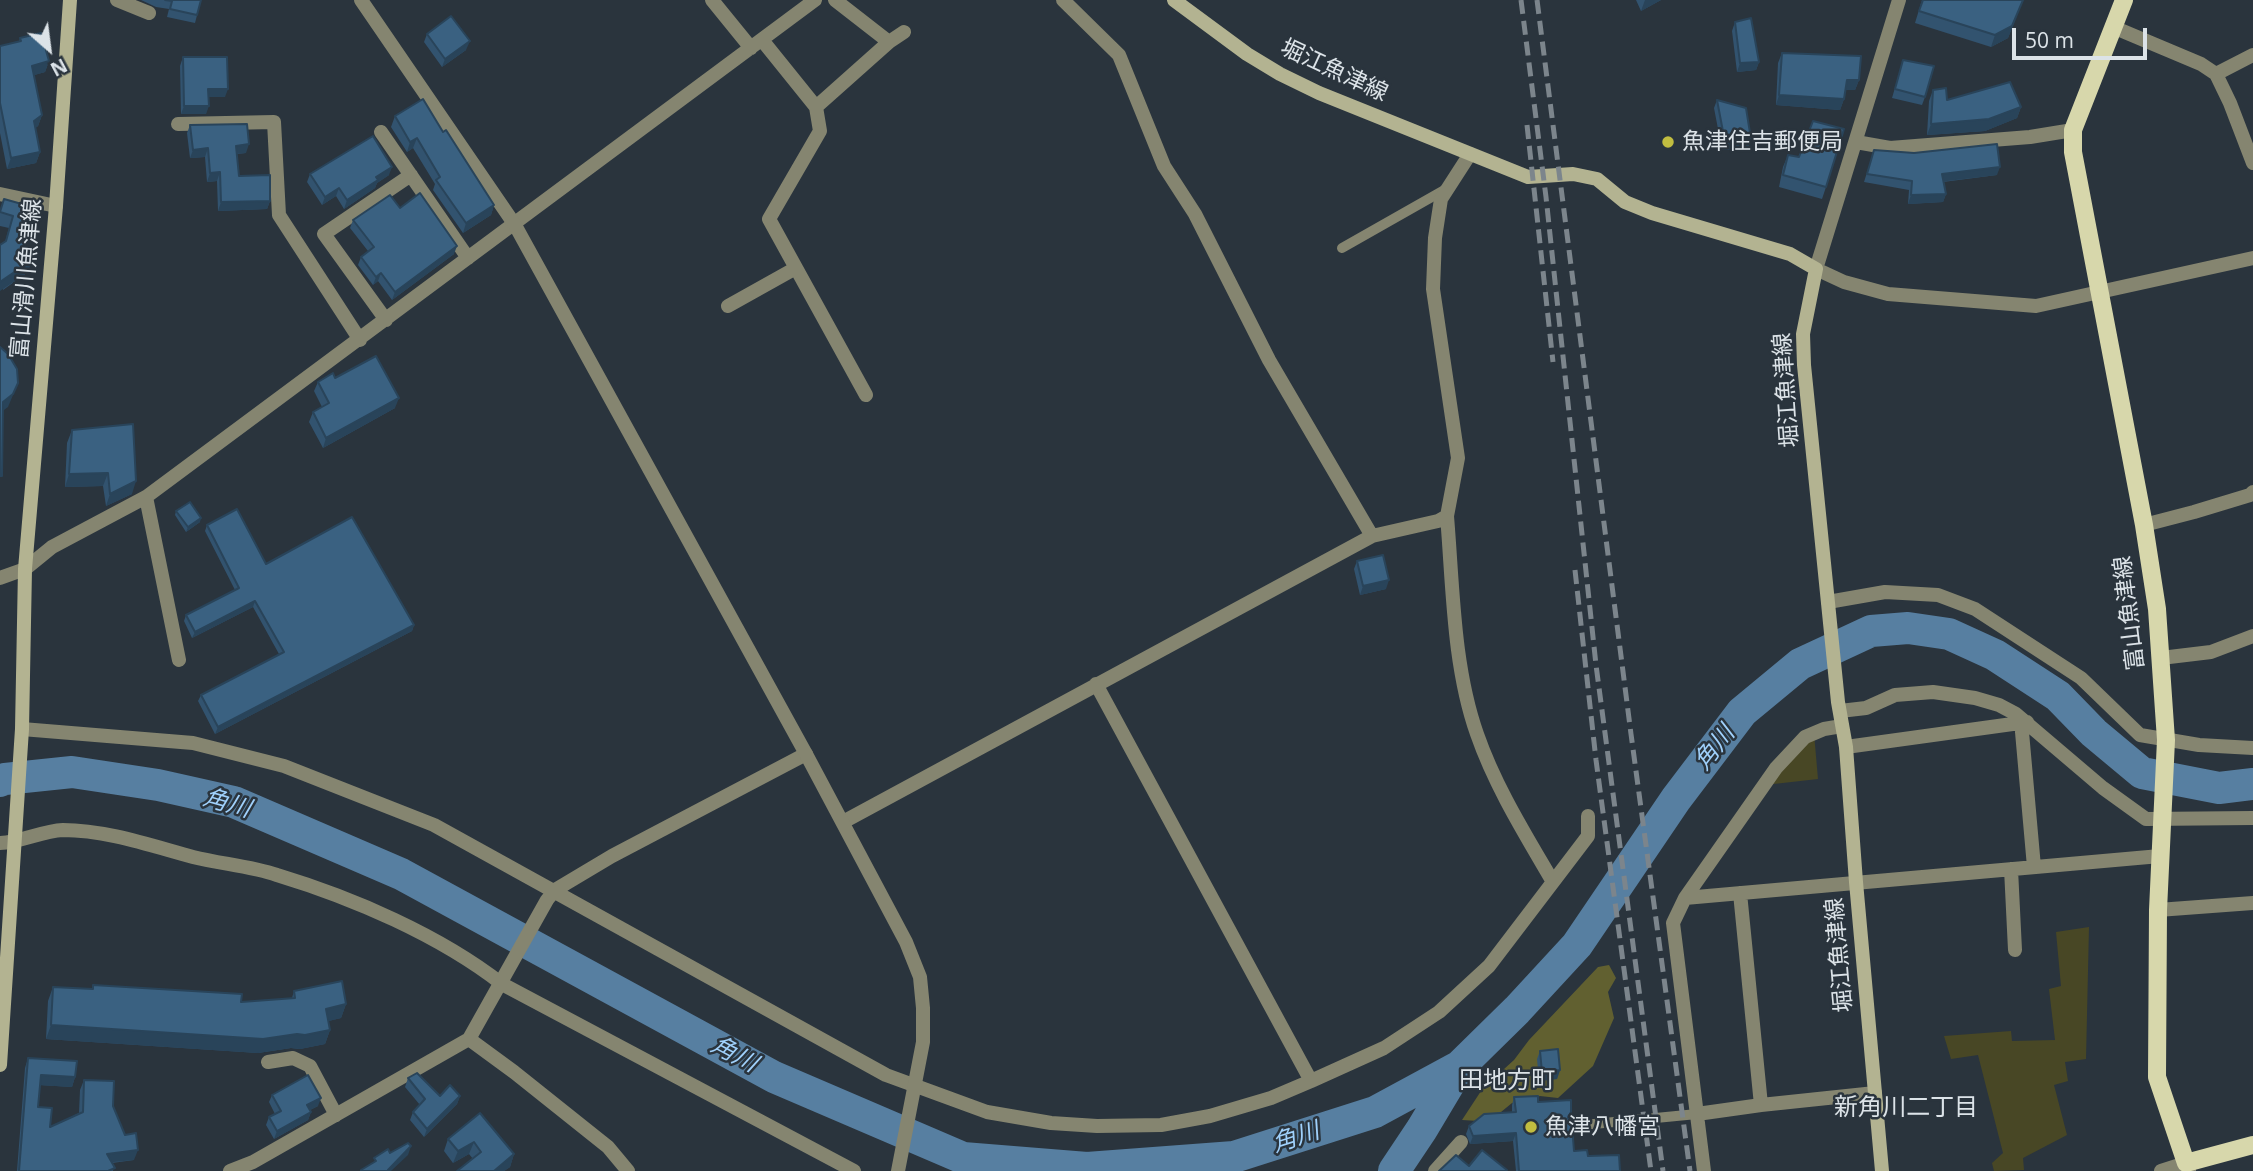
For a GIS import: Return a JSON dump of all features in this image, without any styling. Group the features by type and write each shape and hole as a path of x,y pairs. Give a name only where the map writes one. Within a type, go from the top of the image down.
{"main road":[{"name":"富山滑川魚津線","path":"0,1065 10,839 22,736 25,569 56,206 70,0"},
{"name":"堀江魚津線","path":"1174,0 1248,54 1280,74 1319,93 1528,177 1573,174 1597,179 1625,202 1652,214 1790,254 1816,269 1803,334 1804,355 1839,707 1846,747 1882,1171"},
{"name":"富山魚津線","path":"2124,0 2073,130 2073,152 2144,525 2157,610 2166,745 2158,910 2157,1077 2188,1167"},
{"path":"2188,1167 2253,1145"}],"street":[{"path":"117,0 149,13"},
{"path":"361,0 515,225 806,754 906,942 920,977 923,1042 898,1171"},
{"path":"712,0 816,107 820,131 769,219 866,396"},
{"path":"0,578 25,569 52,547 146,497 815,0"},
{"path":"835,0 889,43"},
{"path":"1063,0 1119,55 1164,166 1195,214 1269,360 1372,536"},
{"path":"1899,0 1816,269 1844,282 1888,294 2036,306 2253,258"},
{"path":"2113,27 2201,64 2216,74 2253,163"},
{"path":"816,107 904,32"},
{"path":"2216,74 2253,55"},
{"path":"178,124 274,122 279,215 360,340"},
{"path":"1856,142 1890,148 2030,137 2073,130"},
{"path":"381,132 468,258"},
{"path":"1470,154 1441,199 1434,239 1433,289 1458,458 1447,516 1460,664 1476,733 1509,806 1553,881"},
{"path":"386,320 324,234 411,175"},
{"path":"0,194 56,206"},
{"path":"728,306 796,268"},
{"path":"2144,525 2194,513 2253,492"},
{"path":"146,497 179,660"},
{"path":"843,822 1372,536 1438,521 1447,516"},
{"path":"1828,602 1885,592 1938,594 1975,609 2081,678 2140,735 2166,745 2253,748"},
{"path":"2161,658 2211,652 2253,636"},
{"path":"1096,684 1311,1081"},
{"path":"1839,707 1866,708 1895,695 1933,692 1975,698 1999,705 2027,722 2103,788 2146,819 2164,815 2253,818"},
{"path":"1846,747 2027,722"},
{"path":"2027,722 2022,732 2034,867"},
{"path":"1704,1171 1673,923 1685,898 1776,768 1805,737 1824,729 1842,726"},
{"path":"22,736 193,743 284,766 434,825 551,895 914,1089 986,1112 1051,1123 1097,1126 1161,1125 1210,1116 1271,1098 1384,1048 1439,1012 1489,966 1588,836 1588,816"},
{"path":"230,1171 253,1162 469,1039 551,895 612,856 806,754"},
{"path":"10,839 61,830 95,833 274,874 330,893 386,916 475,963 503,981 854,1171"},
{"path":"1685,898 2160,856"},
{"path":"2011,869 2015,950"},
{"path":"1740,893 1761,1105"},
{"path":"2158,910 2253,903"},
{"path":"469,1039 608,1147 628,1171"},
{"path":"268,1062 293,1058 310,1066 336,1115"},
{"path":"1697,1114 1875,1093"},
{"path":"1435,1171 1461,1142"},
{"path":"2161,1171 2188,1167"}],"lane":[{"path":"1342,248 1448,188"},
{"path":"1573,1126 1697,1114"}],"shaded area":[{"path":"1814,733 1818,779 1765,785"},
{"path":"2089,927 2086,1059 2065,1062 2068,1081 2054,1085 2067,1135 2023,1158 2024,1170 1994,1171 1992,1163 2003,1153 1978,1055 1951,1059 1944,1036 2011,1031 2012,1041 2055,1040 2049,989 2061,986 2056,932"},
{"path":"1609,965 1616,978 1608,992 1614,1018 1593,1066 1558,1098 1540,1096 1512,1103 1501,1112 1479,1121 1462,1120 1483,1088 1514,1060 1529,1040 1598,967"}],"building":[{"path":"165,0 201,0 197,15 170,9 172,1"},
{"path":"1923,0 2023,0 2012,26 1995,35 1919,11"},
{"path":"451,16 470,41 445,59 427,34"},
{"path":"1751,18 1759,62 1740,63 1735,22"},
{"path":"41,33 49,61 32,66 42,115 34,121 40,152 11,158 0,103 0,46"},
{"path":"1782,53 1861,56 1859,80 1847,80 1844,99 1779,95"},
{"path":"183,57 227,57 228,89 208,89 209,106 184,106"},
{"path":"1903,60 1934,66 1925,97 1895,89"},
{"path":"2010,82 2021,107 1989,119 1931,124 1933,90 1946,88 1947,100"},
{"path":"423,99 494,205 466,223 436,180 440,177 417,138 410,142 395,116"},
{"path":"1717,100 1746,108 1751,139 1725,142"},
{"path":"1813,121 1844,129 1826,187 1783,175 1788,155 1799,157"},
{"path":"247,124 249,144 236,146 239,176 270,175 270,201 221,202 220,172 210,173 208,148 193,150 190,125"},
{"path":"373,136 392,167 376,177 378,180 347,200 339,188 325,197 310,174"},
{"path":"1997,144 2000,167 1942,174 1946,194 1911,195 1912,181 1867,174 1874,150 1914,153"},
{"path":"420,193 457,246 395,292 381,273 376,277 361,257 374,247 353,220 390,195 400,208"},
{"path":"4,199 36,208 25,246 32,260 0,282 0,245 6,241 13,216 0,212"},
{"path":"0,347 17,369 18,383 13,394 3,402 2,476 0,476"},
{"path":"376,356 399,398 326,438 313,412 329,403 318,382 333,373 335,378"},
{"path":"133,424 136,481 110,494 108,473 69,474 72,430"},
{"path":"190,502 201,518 188,527 176,511"},
{"path":"237,509 266,564 352,517 414,625 218,727 201,695 284,652 255,601 195,632 186,615 239,588 207,525"},
{"path":"1383,555 1389,580 1363,586 1357,561"},
{"path":"342,981 346,1004 326,1009 330,1030 305,1035 263,1039 51,1025 53,987 93,989 93,985 242,994 241,1002 295,998 294,991"},
{"path":"1558,1049 1560,1070 1542,1072 1540,1051"},
{"path":"28,1058 77,1061 75,1077 41,1075 38,1107 52,1108 50,1127 83,1112 84,1080 114,1081 113,1106 125,1135 136,1133 138,1150 107,1154 115,1168 108,1171 19,1171"},
{"path":"417,1073 440,1096 450,1085 460,1096 427,1129 413,1112 425,1099 408,1078"},
{"path":"308,1075 321,1098 307,1105 311,1112 277,1131 269,1117 281,1111 272,1095"},
{"path":"1538,1096 1538,1102 1571,1100 1568,1118 1572,1125 1574,1151 1587,1150 1588,1156 1619,1155 1620,1171 1519,1171 1516,1133 1473,1136 1469,1126 1484,1114 1516,1112 1514,1097"},
{"path":"480,1113 514,1154 494,1171 457,1171 481,1152 474,1142 458,1151 448,1139"},
{"path":"408,1143 411,1146 389,1171 361,1171 388,1149 390,1153"},
{"path":"1482,1150 1507,1170 1439,1171 1456,1155 1469,1166"}],"waterway":[{"name":"角川","path":"0,781 72,772 158,785 234,802 401,874 774,1077 963,1158 1087,1168 1234,1157 1375,1112 1460,1066 1577,945 1676,799 1742,712 1800,664 1871,631 1908,628 1949,634 1995,655 2058,696 2094,733 2142,773 2219,788 2253,784"},
{"path":"1394,1171 1459,1067"}],"railway":[{"path":"1521,0 1546,197 1596,665 1663,1171"},
{"path":"1537,0 1690,1171"},
{"path":"1527,125 1553,362"},
{"path":"1575,570 1596,760 1651,1171"}],"place":[{"name":"魚津住吉郵便局","path":"1668,142"},
{"name":"魚津八幡宮","path":"1531,1127"}],"district":[{"name":"田地方町","path":"1507,1081"},
{"name":"新角川二丁目","path":"1906,1108"}]}
